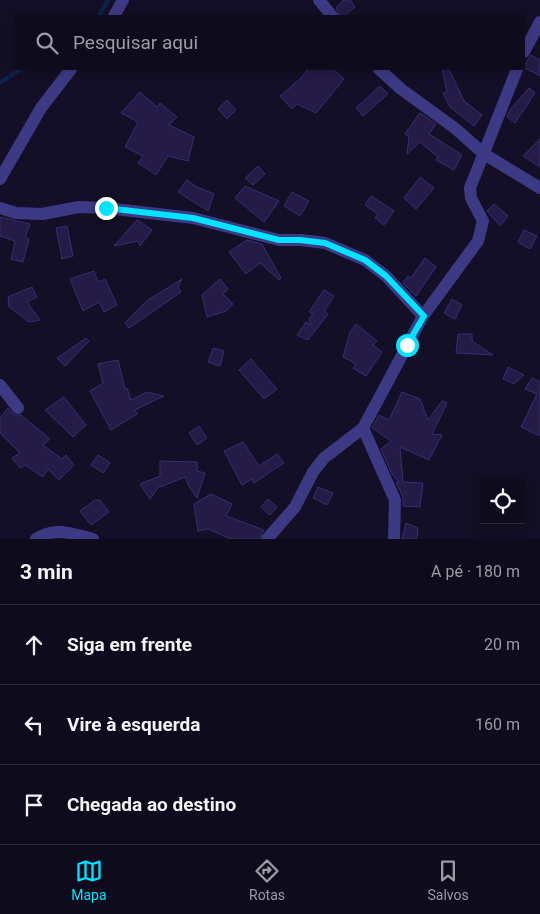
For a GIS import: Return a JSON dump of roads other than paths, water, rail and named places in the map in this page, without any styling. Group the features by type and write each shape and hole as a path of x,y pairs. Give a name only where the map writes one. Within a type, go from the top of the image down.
{"street":[{"path":"115,15 123,0"},
{"path":"319,0 331,15"},
{"path":"525,50 540,22"},
{"path":"0,179 41,108 70,70"},
{"path":"380,70 400,89 456,129 484,154 540,188"},
{"path":"267,539 295,507 313,472 324,458 363,428 424,316 478,241 483,221 471,198 470,188 518,70"},
{"path":"0,208 16,213 42,214 80,207 106,208 193,218 279,240 325,243 365,260 386,276 424,316"},
{"path":"0,385 18,408"},
{"path":"363,428 395,500 394,539"},
{"path":"36,539 47,532 59,532 93,539"}],"waterway":[{"path":"100,15 108,0"},
{"path":"0,83 20,70"}]}
